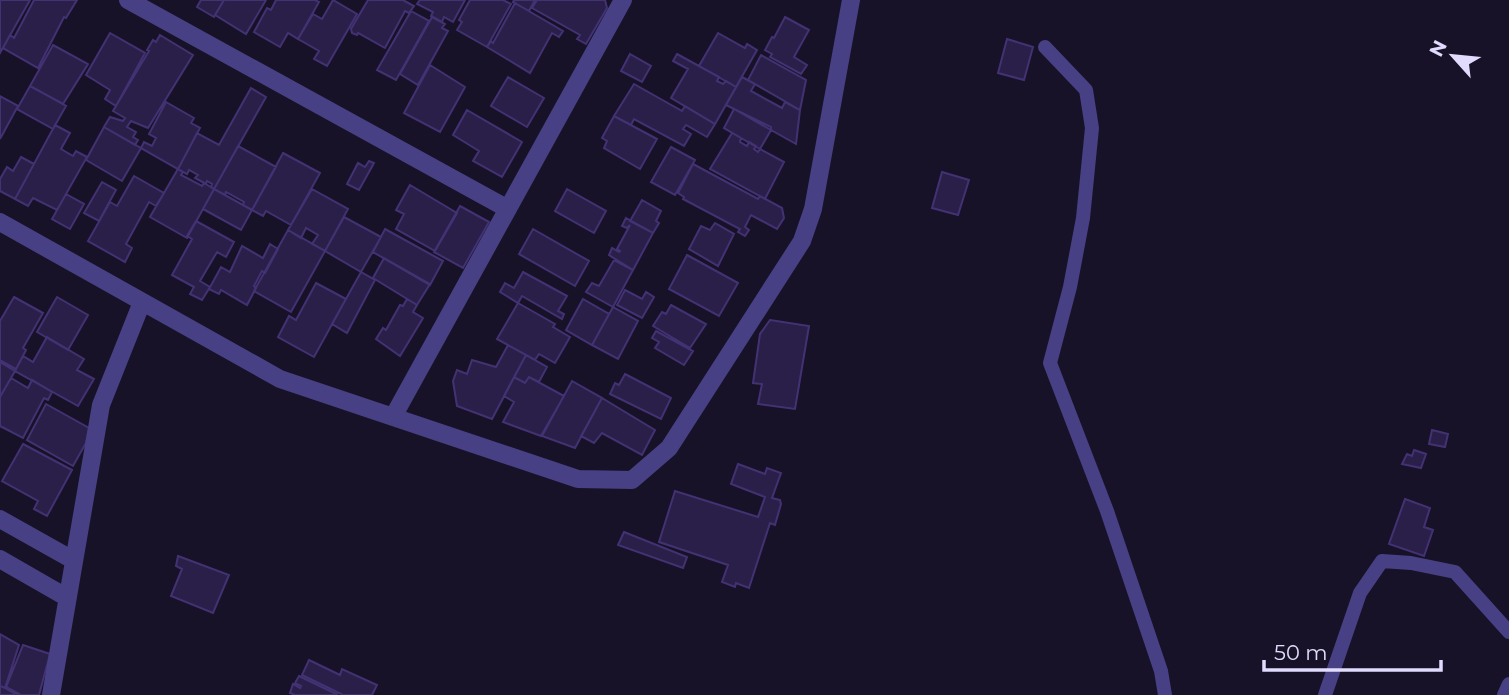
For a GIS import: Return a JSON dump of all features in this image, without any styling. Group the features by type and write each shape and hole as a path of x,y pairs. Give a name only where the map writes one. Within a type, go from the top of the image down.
{"street":[{"path":"128,0 508,209"},
{"path":"393,417 623,0"},
{"path":"0,222 280,379 579,480 632,480 669,448 802,241 813,209 851,0"},
{"path":"51,695 101,405 142,302"},
{"path":"0,519 73,560"},
{"path":"0,559 66,597"}],"lane":[{"path":"1045,47 1086,90 1093,128 1079,241 1050,363 1107,511 1161,671 1165,695"},
{"path":"1325,695 1360,593 1381,561 1411,563 1455,572 1509,632"},
{"path":"1504,695 1509,684"}],"building":[{"path":"0,0 30,0 0,53"},
{"path":"34,0 77,0 66,18 64,17 38,68 3,48 10,35 14,38"},
{"path":"201,0 224,0 214,17 197,7"},
{"path":"224,0 266,0 246,34 215,15"},
{"path":"276,0 319,2 298,39 288,33 280,47 254,32 267,8 271,10"},
{"path":"333,0 357,14 327,66 314,59 319,51 298,39 313,14 322,19"},
{"path":"368,0 403,0 414,6 409,13 405,11 385,48 358,33 352,33 351,29"},
{"path":"420,0 465,0 453,22 444,17 442,22 431,16 433,12 417,4"},
{"path":"470,0 503,0 511,4 487,47 457,30 462,22 459,20"},
{"path":"535,0 529,11 513,2"},
{"path":"537,0 605,0 607,8 586,44 577,39 580,35 532,8"},
{"path":"515,3 563,31 559,37 552,33 530,73 487,47 491,41 493,43"},
{"path":"411,11 429,21 396,80 377,70"},
{"path":"432,17 445,24 442,28 448,31 418,85 400,74"},
{"path":"785,17 809,30 794,57 807,65 801,74 770,57 772,54 765,50"},
{"path":"110,33 145,53 116,106 105,99 110,90 86,75"},
{"path":"718,33 745,48 747,44 757,50 736,87 699,66"},
{"path":"160,35 193,55 148,128 131,121 127,127 136,132 133,137 138,140 135,145 104,127 110,117 123,121 125,118 113,111 153,40 156,42"},
{"path":"1007,39 1033,47 1024,80 998,73"},
{"path":"53,45 88,64 63,104 30,86"},
{"path":"630,54 651,66 642,82 621,71"},
{"path":"677,54 719,77 717,81 723,84 726,81 736,87 715,124 671,98 688,69 673,61"},
{"path":"761,55 806,80 800,110 748,80"},
{"path":"430,65 465,87 440,132 404,113"},
{"path":"508,77 544,98 527,127 491,106"},
{"path":"742,77 755,84 751,91 782,108 785,102 800,110 796,144 771,130 771,127 726,105"},
{"path":"634,84 682,111 685,106 715,124 707,137 686,125 683,129 691,134 684,146 634,119 631,125 614,116"},
{"path":"30,86 66,106 53,129 17,109"},
{"path":"251,88 266,97 214,189 212,184 195,178 198,175 189,170 187,174 178,169 197,133 219,145"},
{"path":"0,96 18,106 0,139"},
{"path":"166,102 194,118 191,123 200,128 178,169 141,148 144,142 152,146 156,138 149,134"},
{"path":"734,109 771,130 760,149 724,128"},
{"path":"467,110 522,142 502,177 473,161 479,151 453,135"},
{"path":"614,116 657,139 640,169 604,148 607,141 602,138"},
{"path":"55,125 70,133 61,149 73,156 76,151 87,157 57,210 33,198 28,206 15,199"},
{"path":"104,127 141,148 122,181 86,160"},
{"path":"732,133 741,138 740,142 747,146 749,142 756,146 754,149 758,152 760,149 784,162 765,199 710,169"},
{"path":"238,146 276,167 252,210 226,192 225,195 214,189"},
{"path":"671,147 695,160 675,195 651,182"},
{"path":"283,153 320,173 291,225 266,211 263,216 252,210"},
{"path":"21,157 34,164 15,199 0,191 0,179 7,167 13,171"},
{"path":"369,161 374,163 359,190 347,184 358,163 365,167"},
{"path":"693,164 758,199 760,196 782,208 784,218 777,229 751,215 745,227 749,230 745,236 738,232 740,229 683,199 678,193"},
{"path":"178,169 183,172 181,175 214,189 187,238 150,217"},
{"path":"942,172 969,180 958,215 932,208"},
{"path":"134,176 164,193 156,206 149,202 126,244 132,248 125,262 88,241 110,202 117,206"},
{"path":"102,182 116,190 99,221 84,213"},
{"path":"410,185 457,213 435,251 396,229 404,214 396,210"},
{"path":"214,189 252,210 241,230 203,209"},
{"path":"312,189 348,209 325,251 312,244 318,235 306,228 301,238 288,230"},
{"path":"567,189 606,211 594,233 555,211"},
{"path":"66,194 84,204 70,229 52,219"},
{"path":"642,200 661,211 656,221 659,223 653,233 630,221"},
{"path":"460,206 489,222 463,268 434,252"},
{"path":"344,217 381,237 361,272 325,251"},
{"path":"626,218 653,233 633,270 609,255 612,248 620,251 617,249 630,225 627,228 622,226"},
{"path":"196,221 234,242 226,257 217,252 200,281 210,287 202,300 190,294 194,287 172,275 192,239 187,236"},
{"path":"715,223 734,234 718,266 689,249 701,226 710,230"},
{"path":"385,229 443,261 430,285 373,252"},
{"path":"533,229 589,261 575,286 519,254"},
{"path":"288,230 325,251 291,312 254,291"},
{"path":"270,244 278,249 265,273 262,271 247,305 221,290 219,294 209,289 221,267 230,272 242,246 263,258"},
{"path":"687,255 738,283 719,316 669,289"},
{"path":"384,258 430,284 417,305 373,278"},
{"path":"614,260 633,270 613,307 586,292 592,283 599,286"},
{"path":"361,272 375,280 347,333 332,324"},
{"path":"523,272 567,296 558,311 564,314 562,319 522,296 518,303 500,292 505,283 514,288"},
{"path":"316,283 346,299 314,357 278,337 289,316 296,320"},
{"path":"625,290 642,299 646,292 654,297 642,318 617,305"},
{"path":"14,297 43,313 23,348 26,350 16,369 0,360 0,321"},
{"path":"57,297 88,315 68,350 37,332"},
{"path":"407,299 417,305 413,312 423,318 400,356 376,339 383,328 386,330 400,305 403,306"},
{"path":"583,299 609,314 592,345 566,330"},
{"path":"518,303 555,324 553,327 570,337 555,363 539,354 535,360 497,339"},
{"path":"671,305 706,324 690,348 653,326 662,312 666,314"},
{"path":"613,307 638,321 618,359 592,345"},
{"path":"770,320 809,326 795,409 758,404 762,384 753,383 760,334"},
{"path":"656,331 693,351 684,365 655,348 659,342 652,338"},
{"path":"47,337 84,359 77,370 94,379 78,406 15,371 23,356 33,362"},
{"path":"508,345 526,355 492,419 457,406 453,381 457,370 467,374 472,360 496,367"},
{"path":"526,355 547,367 539,382 529,377 525,383 514,377"},
{"path":"0,362 15,371 0,397"},
{"path":"625,374 671,398 661,419 610,394 615,383 619,385"},
{"path":"514,377 525,383 529,377 564,396 541,436 503,422 514,402 504,396"},
{"path":"11,378 28,388 32,380 52,392 48,400 44,398 23,438 0,426 0,397"},
{"path":"572,381 602,398 575,448 542,436"},
{"path":"602,398 655,430 642,455 602,433 594,443 581,436"},
{"path":"46,404 89,428 86,443 73,466 27,440"},
{"path":"1432,430 1448,434 1445,447 1429,444"},
{"path":"23,444 72,470 47,516 34,509 38,501 2,481"},
{"path":"1414,450 1426,454 1421,468 1402,464 1407,454 1412,456"},
{"path":"738,464 765,474 767,468 781,473 772,498 780,500 781,504 775,525 770,523 749,588 722,582 728,565 659,542 675,491 758,517 765,497 731,484"},
{"path":"1405,499 1430,508 1424,527 1433,530 1424,556 1389,544"},
{"path":"624,532 687,557 683,568 618,545"},
{"path":"178,556 229,575 213,613 171,596 182,569 176,566"},
{"path":"0,634 19,645 5,688 0,686"},
{"path":"23,645 50,654 39,695 21,695 6,687"},
{"path":"309,660 340,675 342,669 377,685 372,695 343,695 302,675"},
{"path":"299,676 338,695 290,693 293,684 300,688 301,686 295,683"},
{"path":"0,686 5,688 17,695 0,695"}]}
